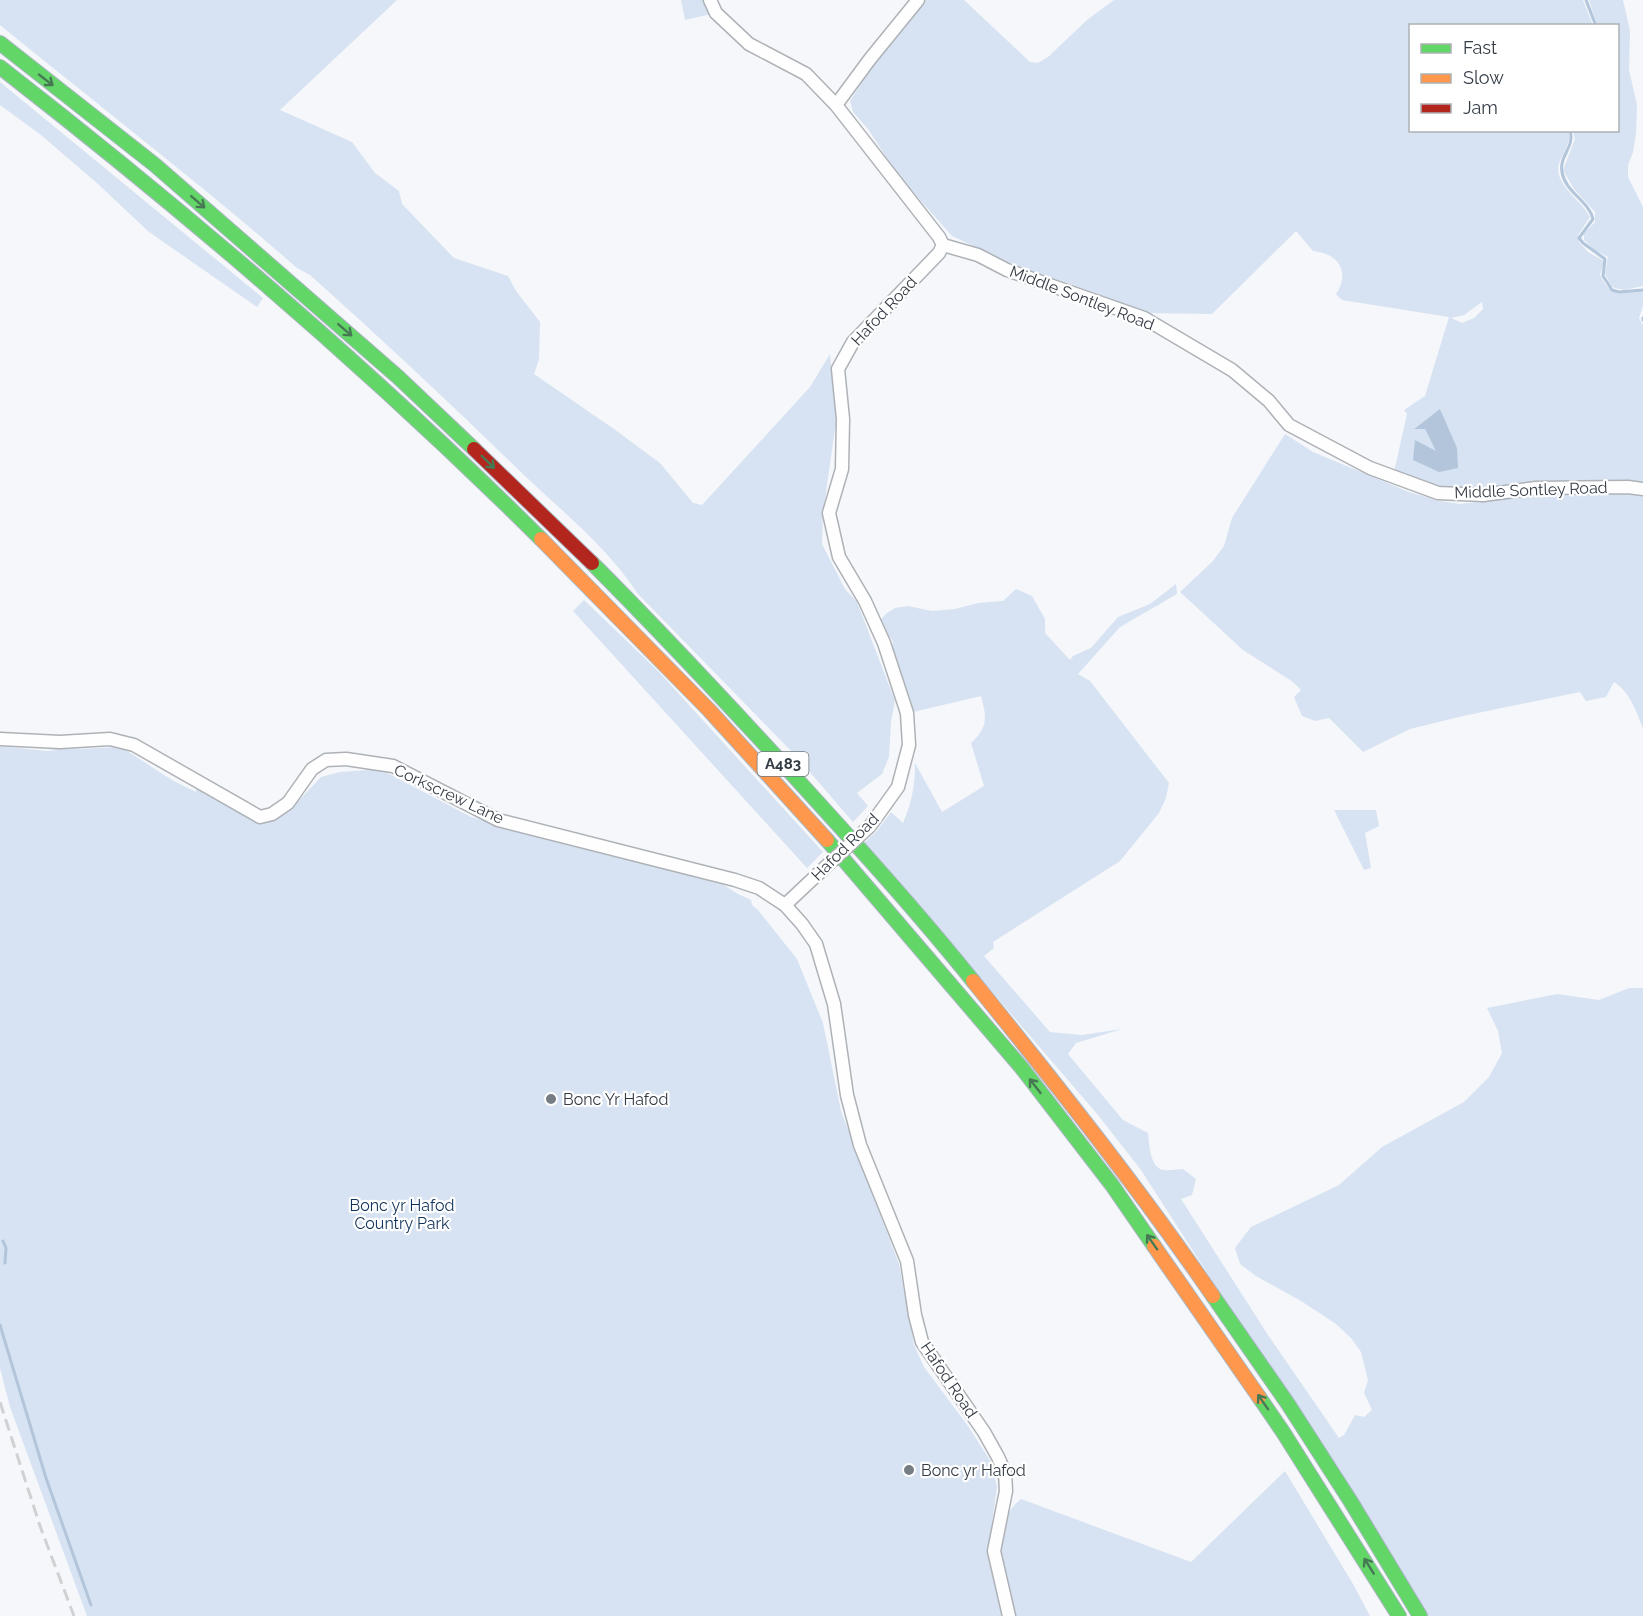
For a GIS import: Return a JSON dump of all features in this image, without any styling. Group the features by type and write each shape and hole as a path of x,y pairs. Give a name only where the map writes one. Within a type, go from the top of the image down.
{"highway":[{"name":"A483","path":"0,44 155,165 398,376 540,511 674,645 820,804 938,938 1021,1040 1159,1218 1288,1404 1420,1616"},
{"name":"A483","path":"0,67 205,231 465,463 598,595 709,710 856,872 1021,1067 1112,1185 1283,1432 1399,1616"}],"street":[{"path":"710,0 716,13 750,44 807,74 836,105 943,245"},
{"path":"836,105 918,0"},
{"name":"Middle Sontley Road","path":"943,245 978,255 1007,270 1144,318 1232,370 1269,401 1289,425 1370,468 1438,493 1483,495 1536,488 1628,487 1643,489"},
{"name":"Hafod Road","path":"943,245 939,253 853,342 838,369 843,419 842,468 829,513 839,557 865,601 884,643 907,712 909,745 898,787 870,826 785,905 816,944 826,973 834,1004 847,1095 860,1145 907,1261 915,1315 922,1342 984,1432 1005,1473 1006,1491 994,1551 1009,1616"},
{"name":"Corkscrew Lane","path":"0,739 60,742 110,739 134,745 260,818 272,814 288,803 312,769 326,760 346,759 393,766 498,820 735,880 759,888 785,905"}],"green space":[{"path":"0,0 397,0 280,110 352,142 375,173 399,191 402,204 454,258 508,276 516,291 540,322 539,359 534,374 660,463 693,503 702,505 810,387 830,354 836,422 823,513 822,544 845,589 857,602 895,701 889,757 882,774 857,793 868,806 853,822 796,756 638,594 613,561 584,531 310,275 297,268 0,25"},
{"path":"681,0 704,0 711,14 685,20"},
{"path":"926,0 964,0 1030,62 1038,63 1048,57 1087,20 1114,0 1583,0 1593,24 1409,24 1409,132 1568,132 1568,142 1558,169 1561,181 1590,217 1578,235 1579,242 1588,252 1604,261 1600,275 1609,288 1618,292 1643,291 1643,306 1639,318 1643,325 1643,484 1526,483 1472,489 1436,487 1394,472 1407,414 1404,410 1425,396 1449,317 1342,300 1336,294 1342,278 1339,265 1329,255 1313,251 1296,231 1212,314 1147,313 1065,282 1029,272 952,236 897,174 868,129 853,112 850,101 874,63","holes":["1482,302 1483,309 1474,318 1462,323 1451,318 1464,315","1441,409 1439,472 1437,452 1425,429 1415,428"]},
{"path":"1589,0 1623,0 1630,31 1629,70 1637,105 1636,134 1628,165 1628,177 1643,207 1643,286 1624,290 1611,286 1605,274 1608,257 1596,251 1584,240 1584,234 1595,222 1595,212 1574,189 1563,170 1575,139 1573,132 1619,132 1619,24 1597,24"},
{"path":"0,82 263,298 257,307 149,232 41,135 0,105"},
{"path":"1285,434 1313,452 1409,492 1440,501 1460,504 1555,493 1599,492 1643,496 1643,728 1628,696 1614,682 1606,697 1586,701 1580,692 1463,716 1410,729 1363,752 1329,718 1315,721 1302,716 1294,697 1301,690 1293,682 1243,650 1180,592 1212,562 1224,546 1232,518"},
{"path":"1176,584 1177,594 1120,627 1078,674 1090,681 1169,783 1166,798 1159,813 1120,861 993,942 994,948 984,956 1050,1032 1082,1035 1122,1029 1076,1043 1068,1054 1123,1120 1148,1133 1151,1155 1159,1169 1183,1169 1196,1179 1192,1195 1181,1199 1268,1335 1339,1438 1344,1435 1355,1415 1364,1417 1372,1410 1364,1393 1368,1380 1361,1352 1351,1338 1336,1324 1240,1264 1235,1248 1251,1227 1339,1185 1382,1147 1464,1102 1489,1077 1502,1053 1498,1031 1487,1008 1557,994 1599,1000 1629,988 1643,988 1643,1616 1428,1616 1141,1170 1098,1115 864,843 877,831 891,812 903,823 912,794 915,763 942,812 984,786 971,743 981,732 985,722 981,696 913,712 905,684 891,654 893,642 886,636 880,620 887,613 895,608 908,606 932,611 1003,601 1016,589 1032,596 1045,619 1045,633 1070,660 1073,656 1091,648 1118,617 1150,604"},
{"path":"584,600 658,671 823,852 807,868 573,611"},
{"name":"Bonc yr Hafod Country Park","path":"0,746 47,751 57,750 41,748 121,747 172,780 196,792 196,787 269,818 290,810 321,777 340,772 380,769 471,817 724,885 751,900 752,905 797,959 823,1023 841,1111 899,1264 914,1345 924,1367 968,1426 991,1462 997,1487 989,1545 1004,1616 87,1616 10,1407 0,1368"},
{"path":"1334,810 1376,810 1379,826 1365,833 1371,868 1364,870"},
{"path":"1285,1471 1370,1616 1015,1616 1003,1570 1001,1539 1003,1524 1010,1511 1021,1499 1191,1562"}],"shaded area":[{"path":"1440,409 1457,448 1458,468 1439,472 1413,460 1415,440 1436,451 1425,429 1414,429"}],"waterway":[{"path":"1586,0 1595,24"},
{"path":"1570,132 1562,172 1564,179 1587,207 1593,219 1579,238 1605,259 1603,276 1612,290 1619,292 1643,290"},
{"path":"3,1241 6,1248 5,1263"},
{"path":"0,1325 46,1478 91,1605"}],"railway":[{"path":"0,1402 40,1526 74,1616"}],"traffic: fast":[{"path":"0,43 155,165 398,377 474,449"},
{"path":"0,67 140,179 278,295 477,476 541,539"},
{"path":"592,563 793,775 907,902 973,981"},
{"path":"827,840 1021,1067 1112,1185 1154,1246"},
{"path":"1213,1296 1288,1404 1420,1616"},
{"path":"1259,1397 1399,1616"}],"traffic: slow":[{"path":"541,539 709,710 827,840"},
{"path":"973,981 1066,1097 1185,1255 1213,1296"},
{"path":"1154,1246 1259,1397"}],"traffic: jam":[{"path":"474,449 592,563"}],"place":[{"name":"Bonc Yr Hafod","path":"551,1099"},
{"name":"Bonc yr Hafod","path":"909,1470"}]}
